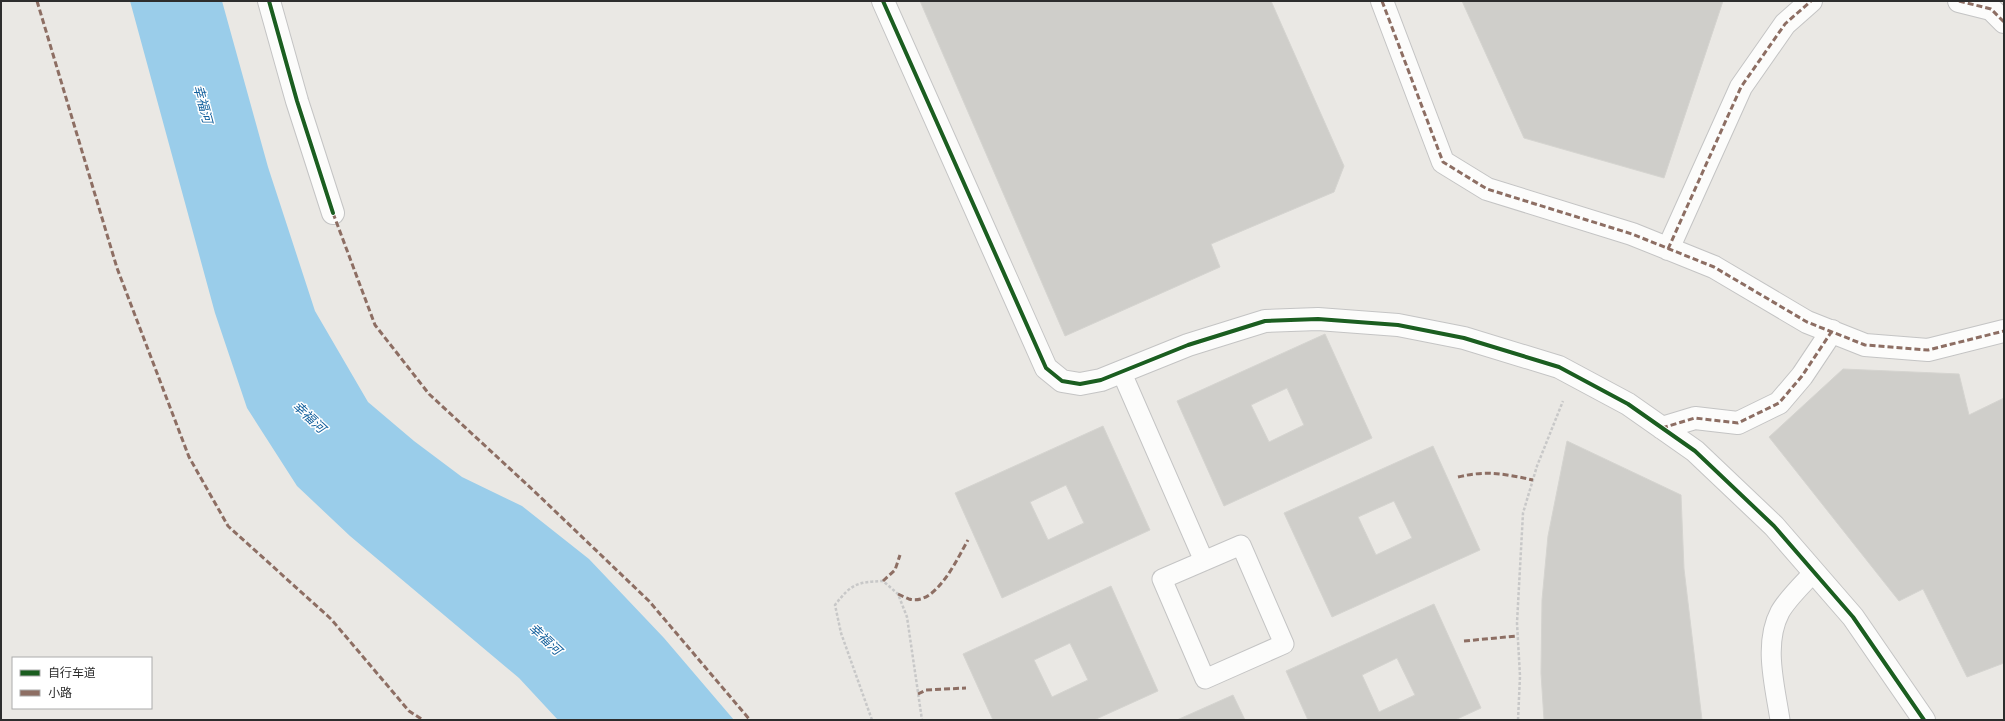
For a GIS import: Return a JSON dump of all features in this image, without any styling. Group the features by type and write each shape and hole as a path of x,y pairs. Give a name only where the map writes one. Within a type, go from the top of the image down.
{"street":[{"path":"269,1 297,101 333,213"},
{"path":"883,1 1046,368 1062,381 1080,384 1101,380 1188,345 1265,321 1318,319 1398,325 1464,338 1559,367 1628,404 1695,450 1768,520 1853,617 1919,718"},
{"path":"1382,1 1443,162 1487,189 1632,234 1714,267 1807,322 1865,345 1928,350 2004,331"},
{"path":"1668,249 1741,87 1785,24 1811,1"},
{"path":"1959,1 1992,9 2004,22"},
{"path":"1662,428 1695,418 1738,423 1779,404 1802,376 1832,332"}],"lane":[{"path":"1121,371 1204,561"},
{"path":"1241,545 1284,644 1205,678 1162,579 1204,561 1241,545"},
{"path":"1780,720 1774,677 1771,639 1780,611 1814,572"}],"path":[{"path":"1518,720 1520,676 1517,623 1523,513 1537,466 1558,412 1576,376"},
{"path":"872,720 841,633 836,605 847,589 864,582 883,581 898,594 907,617 922,720"}],"water":[{"name":"幸福河","path":"130,1 222,1 268,167 315,311 368,402 414,441 462,477 522,506 589,559 664,638 734,720 558,720 519,678 350,536 297,486 247,408 215,313"}],"building":[{"path":"920,1 1271,1 1344,166 1334,192 1211,244 1220,267 1065,336"},
{"path":"1462,1 1723,1 1664,178 1524,138"},
{"path":"1325,334 1372,438 1224,506 1177,401","holes":["1287,388 1304,425 1269,442 1251,405"]},
{"path":"1843,369 1959,374 1969,415 2004,398 2004,663 1967,677 1923,589 1899,601 1769,437"},
{"path":"1103,426 1150,530 1002,598 955,493","holes":["1066,485 1084,523 1048,540 1030,502"]},
{"path":"1567,441 1681,495 1684,569 1702,720 1544,720 1541,673 1542,600 1548,536"},
{"path":"1433,446 1480,550 1332,617 1284,513","holes":["1394,501 1412,538 1376,555 1358,517"]},
{"path":"1111,586 1158,691 1094,720 993,720 963,654","holes":["1070,643 1088,680 1052,697 1034,660"]},
{"path":"1434,604 1481,708 1455,720 1308,720 1286,671","holes":["1397,658 1415,695 1379,712 1362,675"]},
{"path":"1233,695 1245,720 1177,720"}],"marked path":[{"path":"37,1 117,268 189,457 228,526 331,619 409,711 423,720"},
{"path":"1382,1 1443,162 1487,189 1632,234 1714,267 1807,322 1865,345 1928,350 2004,331"},
{"path":"1668,249 1741,87 1785,24 1811,1"},
{"path":"1959,1 1991,9 2004,22"},
{"path":"333,213 375,325 429,394 534,491 649,601 750,720"},
{"path":"1662,428 1695,418 1738,423 1779,403 1802,376 1832,331"},
{"path":"1458,477 1487,473 1533,480"},
{"path":"898,594 909,599 919,599 928,596 945,579 968,540"},
{"path":"883,581 895,570 900,555"},
{"path":"1464,641 1517,636"},
{"path":"918,694 926,690 966,688"}],"cycle path":[{"path":"269,1 297,101 333,213"},
{"path":"883,1 1046,368 1062,381 1080,384 1101,380 1188,345 1265,321 1318,319 1398,325 1464,338 1559,367 1628,404 1695,451 1774,526 1853,617 1924,720"}]}
